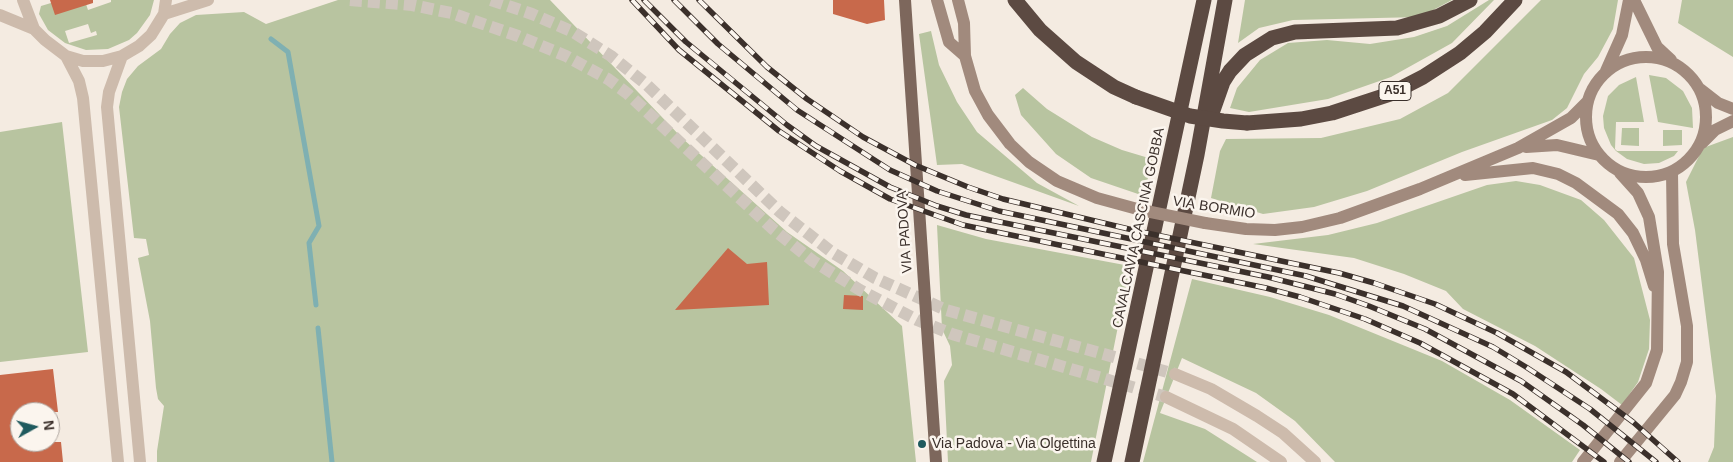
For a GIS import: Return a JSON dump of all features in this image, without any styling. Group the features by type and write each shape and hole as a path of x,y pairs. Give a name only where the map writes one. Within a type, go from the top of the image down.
{"highway":[{"name":"A51","path":"1015,0 1040,30 1076,62 1114,87 1190,116 1247,123 1301,119 1332,113 1390,94 1424,77 1460,52 1485,32 1515,0"},
{"name":"CAVALCAVIA CASCINA GOBBA","path":"1104,462 1204,0"},
{"path":"1132,462 1197,155 1225,0"},
{"path":"1197,155 1226,76 1245,55 1266,41 1295,32 1378,30 1408,26 1448,13 1470,0"}],"main road":[{"name":"VIA PADOVA","path":"905,0 936,462"},
{"name":"VIA BORMIO","path":"937,0 949,42 965,56"},
{"name":"VIA BORMIO","path":"958,0 965,26 965,56 980,102 1020,155 1048,176 1097,198 1141,210 1205,223 1261,230 1302,228 1360,211 1450,177 1518,148 1560,126 1588,101"},
{"path":"1583,462 1646,383 1657,350 1659,316 1658,272 1649,217 1638,193 1618,171 1599,155 1587,129 1588,101 1597,83 1606,72 1622,35 1628,0"},
{"path":"1634,0 1657,47 1674,64 1689,74 1700,89 1718,103 1733,109"},
{"path":"1606,72 1619,63 1635,58 1654,57 1674,64"},
{"path":"1700,89 1706,106 1706,118 1700,144"},
{"path":"1618,171 1648,178 1672,172 1688,161 1700,144 1715,130 1733,121"},
{"name":"VIA BORMIO","path":"1518,148 1557,145 1599,155"},
{"path":"1450,177 1533,168 1558,174 1576,183 1618,214 1633,233 1654,283 1659,316"},
{"path":"1620,462 1675,395 1687,362 1686,319 1673,244 1672,172"}],"street":[{"path":"23,0 34,29"},
{"path":"66,56 83,61 103,61 122,56 140,46 164,14 166,0"},
{"path":"164,14 208,0"},
{"path":"0,15 34,29 66,56 79,81 83,98 118,462"},
{"path":"122,56 109,92 107,108 140,462"},
{"path":"1175,374 1211,389 1257,416 1283,433 1315,462"},
{"path":"1166,397 1233,429 1281,462"}],"green space":[{"path":"111,0 154,0 150,15 137,33 129,40 108,49 86,50 65,43 48,30 39,14 41,6 51,3 86,4 88,10 111,2","holes":["88,24 91,33 96,31 97,35 69,43 65,31"]},
{"path":"338,0 550,0 682,138 787,232 843,271 902,326 916,462 157,462 164,406 158,399 156,388 150,321 138,258 149,255 146,239 134,238 119,107 127,79 138,66 161,49 170,34 180,23 196,15 244,12 266,24"},
{"path":"1245,0 1452,0 1420,17 1293,20 1259,28 1238,43"},
{"path":"1489,0 1494,0 1452,43 1391,77 1328,99 1249,112 1230,108 1237,88 1260,60 1288,43 1327,40 1370,44 1414,37 1447,26"},
{"path":"1541,0 1618,0 1613,29 1598,57 1584,74 1567,108 1552,120 1462,152 1367,191 1314,207 1263,214 1211,198 1220,151 1226,139 1321,138 1400,119 1448,93"},
{"path":"1682,0 1733,0 1733,57 1678,23"},
{"path":"931,31 939,65 957,102 977,132 1037,183 1079,206 962,164 937,165 919,34"},
{"path":"1649,75 1666,78 1683,91 1692,108 1693,128 1658,122"},
{"path":"1636,77 1644,122 1616,122 1615,149 1617,151 1678,151 1674,156 1659,163 1644,164 1627,159 1616,151 1611,145 1604,128 1603,116 1608,96 1619,85"},
{"path":"1023,88 1047,109 1092,137 1122,150 1152,159 1144,196 1091,178 1056,154 1021,115 1015,95"},
{"path":"62,122 88,352 0,362 0,132"},
{"path":"1622,128 1639,128 1639,146 1621,145"},
{"path":"1663,130 1682,130 1682,145 1663,146"},
{"path":"1733,137 1733,462 1708,462 1714,447 1716,396 1695,230 1686,182 1703,148"},
{"path":"1516,181 1540,185 1581,200 1604,220 1634,258 1650,320 1649,349 1638,382 1622,405 1535,346 1463,309 1446,291 1404,274 1354,258 1253,244 1328,235 1377,223 1487,185"},
{"path":"937,225 986,239 1130,266 1091,462 948,462 944,381 952,365 950,346 942,329"},
{"path":"1192,279 1270,297 1329,315 1442,361 1510,400 1580,450 1572,462 1335,462 1295,421 1256,393 1182,358 1160,413 1205,429 1257,462 1143,462"}],"building":[{"path":"50,0 93,0 93,3 55,15"},
{"path":"833,0 884,0 885,20 867,24 833,14"},
{"path":"728,248 747,264 767,262 769,305 675,310"},
{"path":"844,295 863,296 863,310 843,309"},
{"path":"53,369 57,402 10,402 10,452 60,452 61,442 63,462 0,462 0,375"}],"waterway":[{"path":"271,39 288,52 319,226 309,243 316,305"},
{"path":"318,328 332,462"}],"tunnel":[{"path":"350,0 412,5 451,13 518,36 566,56 608,79 628,94 773,229 813,261 860,290 917,320 952,334 1166,397"},
{"path":"491,0 532,14 573,32 611,56 647,85 780,212 833,253 875,278 946,310 1175,374"}],"railway":[{"path":"632,0 679,50 779,131 840,171 890,199 963,225 1266,288 1300,297 1365,319 1420,343 1513,394 1604,462"},
{"path":"644,0 686,42 787,125 816,146 890,187 937,206 966,215 1268,277 1335,294 1369,306 1425,329 1521,381 1583,425 1629,462"},
{"path":"674,0 718,44 797,110 890,170 937,191 999,211 1306,276 1403,306 1493,347 1526,367 1590,409 1656,462"},
{"path":"699,0 767,67 807,99 863,137 915,165 1003,199 1137,231 1339,273 1435,304 1497,333 1566,372 1633,422 1678,462"}],"place":[{"name":"Via Padova - Via Olgettina","path":"922,444"}]}
